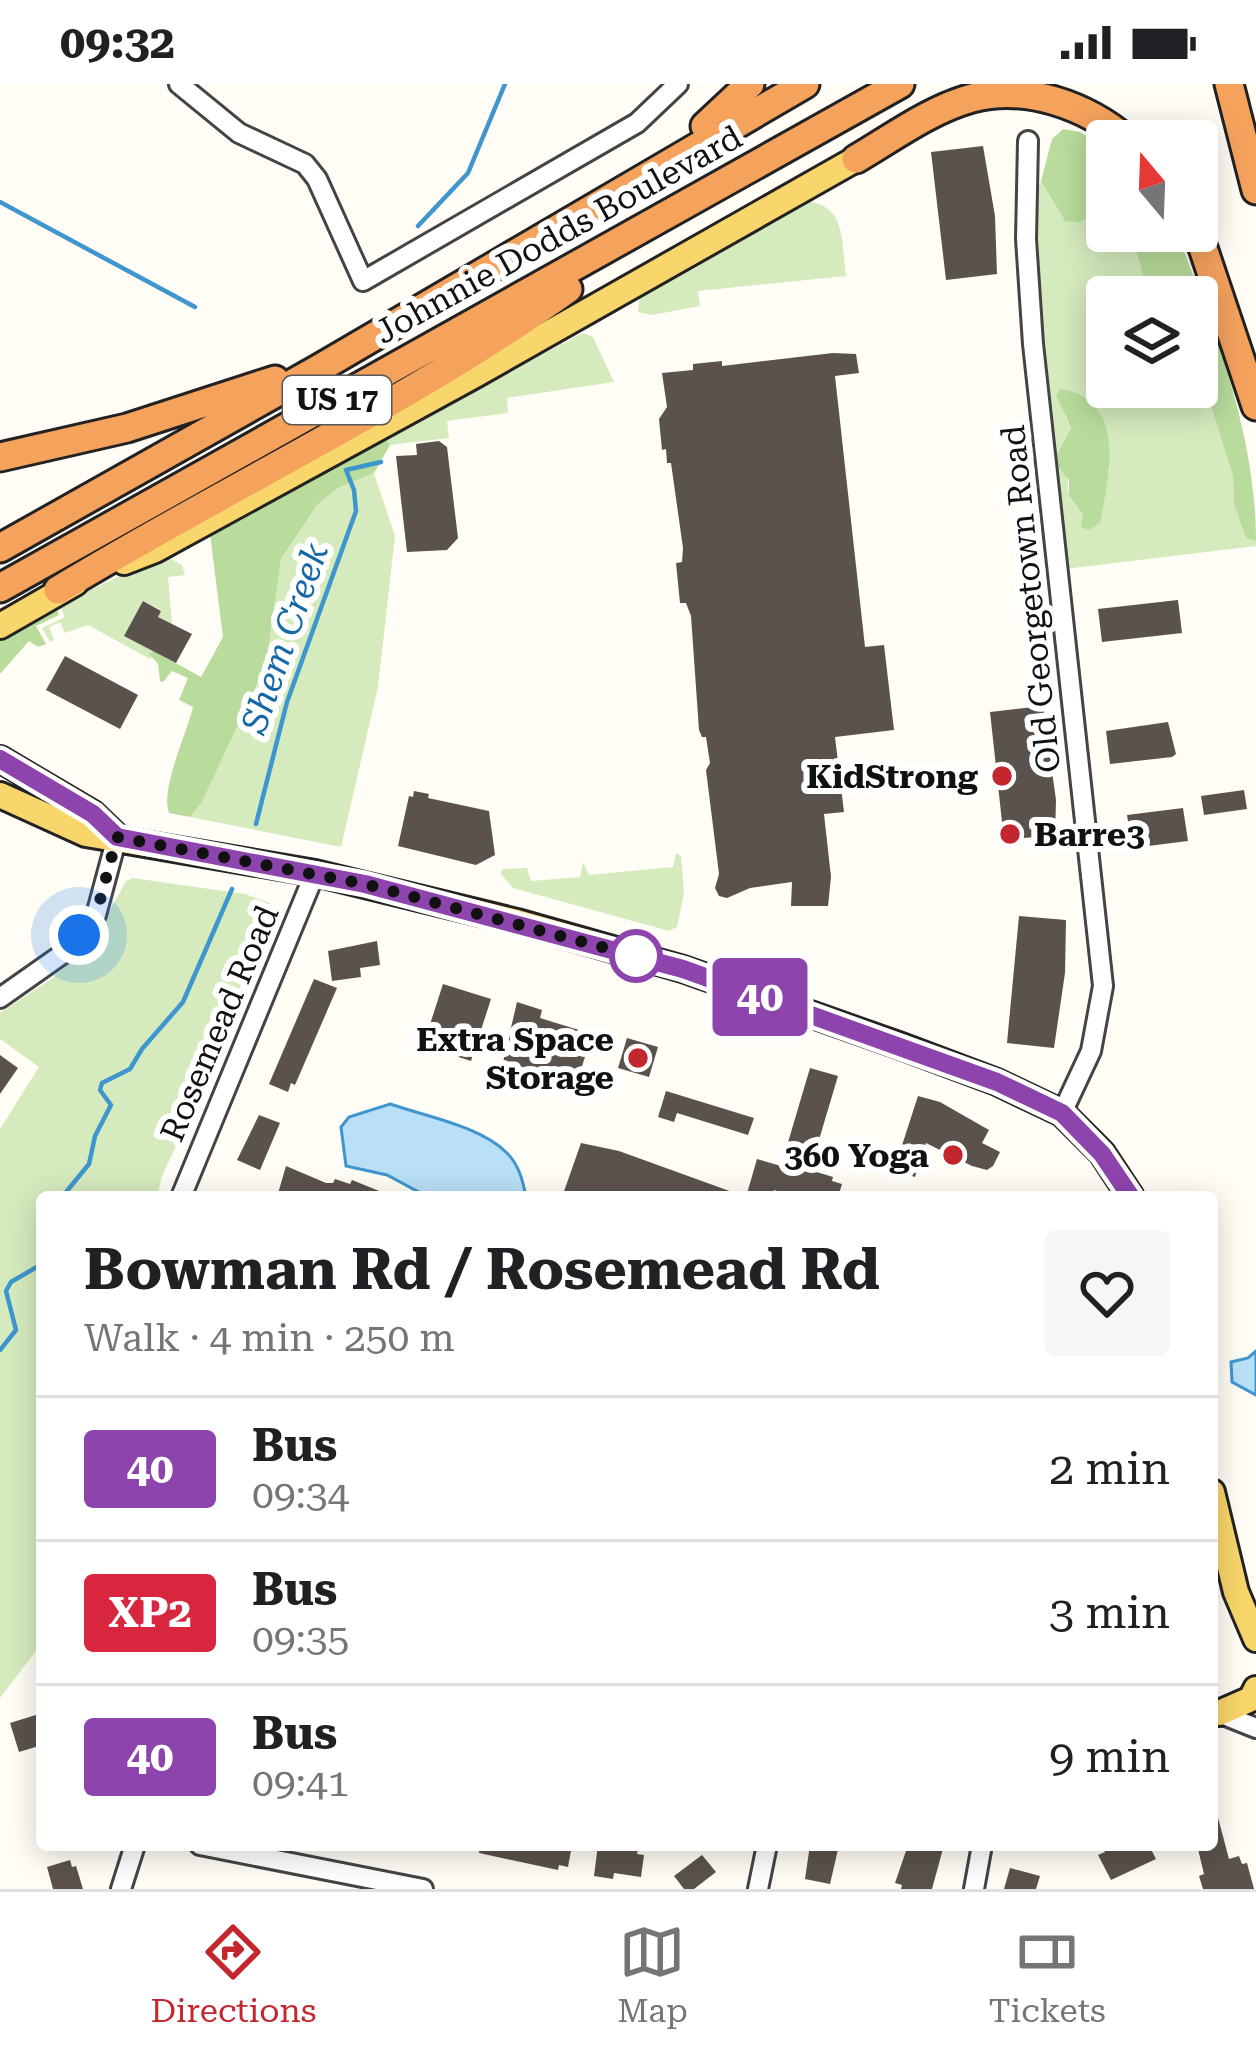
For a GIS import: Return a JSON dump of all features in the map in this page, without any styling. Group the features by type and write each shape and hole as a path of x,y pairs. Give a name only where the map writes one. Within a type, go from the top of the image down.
{"highway":[{"path":"649,172 750,84"},
{"name":"Johnnie Dodds Boulevard","path":"0,548 320,368 805,84"},
{"name":"Johnnie Dodds Boulevard","path":"0,587 901,84"},
{"path":"1229,84 1256,190"},
{"path":"856,159 972,98 1030,93 1095,120"},
{"path":"58,590 489,346 674,213"},
{"path":"1204,252 1256,406"},
{"path":"0,457 127,428 320,368"}],"main road":[{"path":"0,626 58,590 167,543 476,375 856,159"},
{"path":"0,759 93,814 117,837"},
{"path":"0,795 86,833 315,873 683,969 997,1082 1062,1113 1102,1154 1126,1191"},
{"path":"1219,1547 1256,1639"},
{"path":"1218,1711 1251,1699 1256,1689"}],"street":[{"path":"178,84 239,133 305,164 317,179 364,281 637,123 678,84"},
{"name":"Old Georgetown Road","path":"1028,141 1026,239 1033,344 1103,986 1091,1051 1062,1113"},
{"path":"0,998 61,955 96,915 117,837"},
{"name":"Rosemead Road","path":"183,1191 315,873"},
{"path":"1218,1713 1256,1728"},
{"path":"122,1889 133,1851"},
{"path":"231,1851 424,1889"},
{"path":"758,1889 766,1851"},
{"path":"974,1889 981,1851"}],"green space":[{"path":"1063,129 1086,136 1086,218 1080,222 1065,221 1041,181 1052,139"},
{"path":"1041,181 1065,221 1086,215 1086,252 1135,252 1139,262 1142,276 1086,276 1086,408 1211,408 1233,476 1234,505 1246,538 1256,541 1256,546 1065,569 1054,473 1056,469 1066,476 1069,495 1083,515 1110,469 1063,413 1071,426 1053,462 1034,276 1035,205"},
{"path":"800,201 815,203 834,215 842,236 846,276 698,291 700,306 652,315 638,312 647,287"},
{"path":"1184,252 1193,276 1142,276 1136,254"},
{"path":"583,333 593,337 614,382 507,398 508,413 447,421 449,438 390,445 385,437"},
{"path":"1218,344 1249,462 1256,541 1246,538 1234,505 1233,476 1211,408 1218,408"},
{"path":"1060,389 1082,396 1086,408 1096,408 1105,424 1107,484 1100,523 1089,530 1081,527 1083,515 1069,496 1069,480 1053,462 1071,427 1056,395"},
{"path":"385,437 390,445 374,473 338,488 317,505 281,559 266,665 202,802 190,817 169,813 171,776 193,707 179,700 188,678 172,671 160,681 158,664 149,654 154,651 201,677 223,637 210,534"},
{"path":"374,473 395,536 378,687 341,847 190,817 202,802 266,665 281,559 317,505 338,488"},
{"path":"164,555 182,565 185,575 168,577 172,624 158,617 161,610 143,601 154,651 150,659 88,625 65,633 60,622 49,627 54,640 50,642 42,628 65,617 59,605"},
{"path":"56,607 59,615 36,626 46,644 38,647 29,641 0,674 0,641"},
{"path":"676,853 681,856 684,893 677,927 669,931 513,888 501,874 502,869 527,868 531,881 580,877 583,862 589,875 673,867"},
{"path":"133,878 245,894 270,903 207,1080 158,1191 36,1191 36,1651 0,1698 0,1129 39,1067 0,1039 0,1013 53,978 96,936 126,881"}],"water":[{"path":"390,1104 467,1129 507,1153 525,1191 417,1191 387,1175 346,1166 341,1127 349,1117"},
{"path":"1256,1351 1256,1395 1232,1382 1231,1362"}],"building":[{"path":"983,146 995,216 997,274 946,280 931,152"},
{"path":"856,354 859,373 835,376 865,647 884,645 894,730 835,737 844,812 824,814 831,877 828,906 791,906 792,882 750,888 727,898 715,888 719,874 706,770 710,763 706,737 699,730 691,616 686,603 680,603 676,563 682,562 683,548 671,463 667,463 666,449 662,450 659,419 667,407 662,373 693,370 693,364 722,361 722,366"},
{"path":"439,441 447,447 458,538 447,550 407,552 396,456 417,455 416,444"},
{"path":"1178,600 1182,633 1102,642 1098,609"},
{"path":"143,601 161,611 158,617 192,634 176,663 124,636"},
{"path":"65,656 138,695 120,729 46,690"},
{"path":"1043,706 1056,800 1055,835 1004,840 990,712"},
{"path":"1168,722 1176,754 1172,757 1110,764 1106,731"},
{"path":"1244,790 1247,809 1204,815 1201,796"},
{"path":"414,791 489,811 495,855 476,865 398,846"},
{"path":"1183,808 1188,841 1132,848 1127,815"},
{"path":"1019,916 1066,920 1065,973 1054,1048 1007,1043"},
{"path":"377,941 380,965 360,968 361,977 332,981 328,951"},
{"path":"314,979 337,988 288,1092 269,1084"},
{"path":"443,984 491,999 471,1061 423,1046"},
{"path":"517,1002 542,1010 540,1018 592,1034 580,1073 568,1070 565,1081 503,1062"},
{"name":"Extra Space Storage","path":"627,1038 658,1047 649,1077 618,1068"},
{"path":"0,1055 18,1068 0,1094"},
{"path":"810,1068 838,1076 810,1170 833,1177 832,1181 842,1184 840,1191 748,1191 757,1159 781,1166"},
{"path":"666,1091 754,1118 748,1135 677,1113 674,1122 658,1117"},
{"path":"918,1096 940,1102 989,1130 982,1143 1000,1152 993,1166 987,1170 972,1166 926,1143 915,1177 894,1170"},
{"path":"259,1115 280,1123 260,1170 237,1160"},
{"path":"581,1143 619,1151 729,1191 564,1191"},
{"path":"286,1166 326,1183 335,1179 350,1184 352,1180 379,1191 279,1191"},
{"path":"36,1715 36,1747 19,1752 10,1723"},
{"path":"1218,1818 1229,1859 1239,1856 1242,1864 1247,1863 1254,1889 1203,1889 1199,1876 1204,1874 1198,1851 1218,1851"},
{"path":"571,1851 568,1867 559,1865 558,1870 479,1853"},
{"path":"597,1851 644,1855 641,1877 594,1876"},
{"path":"809,1851 838,1851 830,1884 805,1879"},
{"path":"906,1851 942,1851 932,1889 901,1889 895,1883"},
{"path":"1152,1851 1156,1859 1111,1880 1098,1855"},
{"path":"702,1855 716,1872 694,1889 684,1889 674,1876"},
{"path":"70,1860 83,1889 53,1889 47,1867"},
{"path":"1010,1868 1040,1876 1036,1889 1004,1889"}],"waterway":[{"name":"Shem Creek","path":"418,226 468,173 505,84"},
{"path":"0,202 195,307"},
{"name":"Shem Creek","path":"256,824 287,702 356,511 346,470 381,462"},
{"name":"Shem Creek","path":"67,1191 89,1164 95,1136 111,1105 100,1090 102,1083 130,1069 183,1002 232,889"},
{"name":"Shem Creek","path":"0,1350 16,1330 6,1291 11,1282 36,1267"}],"bus line":[{"name":"40","path":"0,759 93,814 117,837 315,873 517,922 683,969 997,1082 1062,1113 1102,1154 1127,1191"}],"place":[{"name":"KidStrong","path":"1002,776"},
{"name":"Barre3","path":"1010,834"},
{"name":"Extra Space Storage","path":"638,1058"},
{"name":"360 Yoga","path":"953,1155"}],"route":[{"path":"79,935 96,915 117,837 365,884 647,959 636,956"}]}
